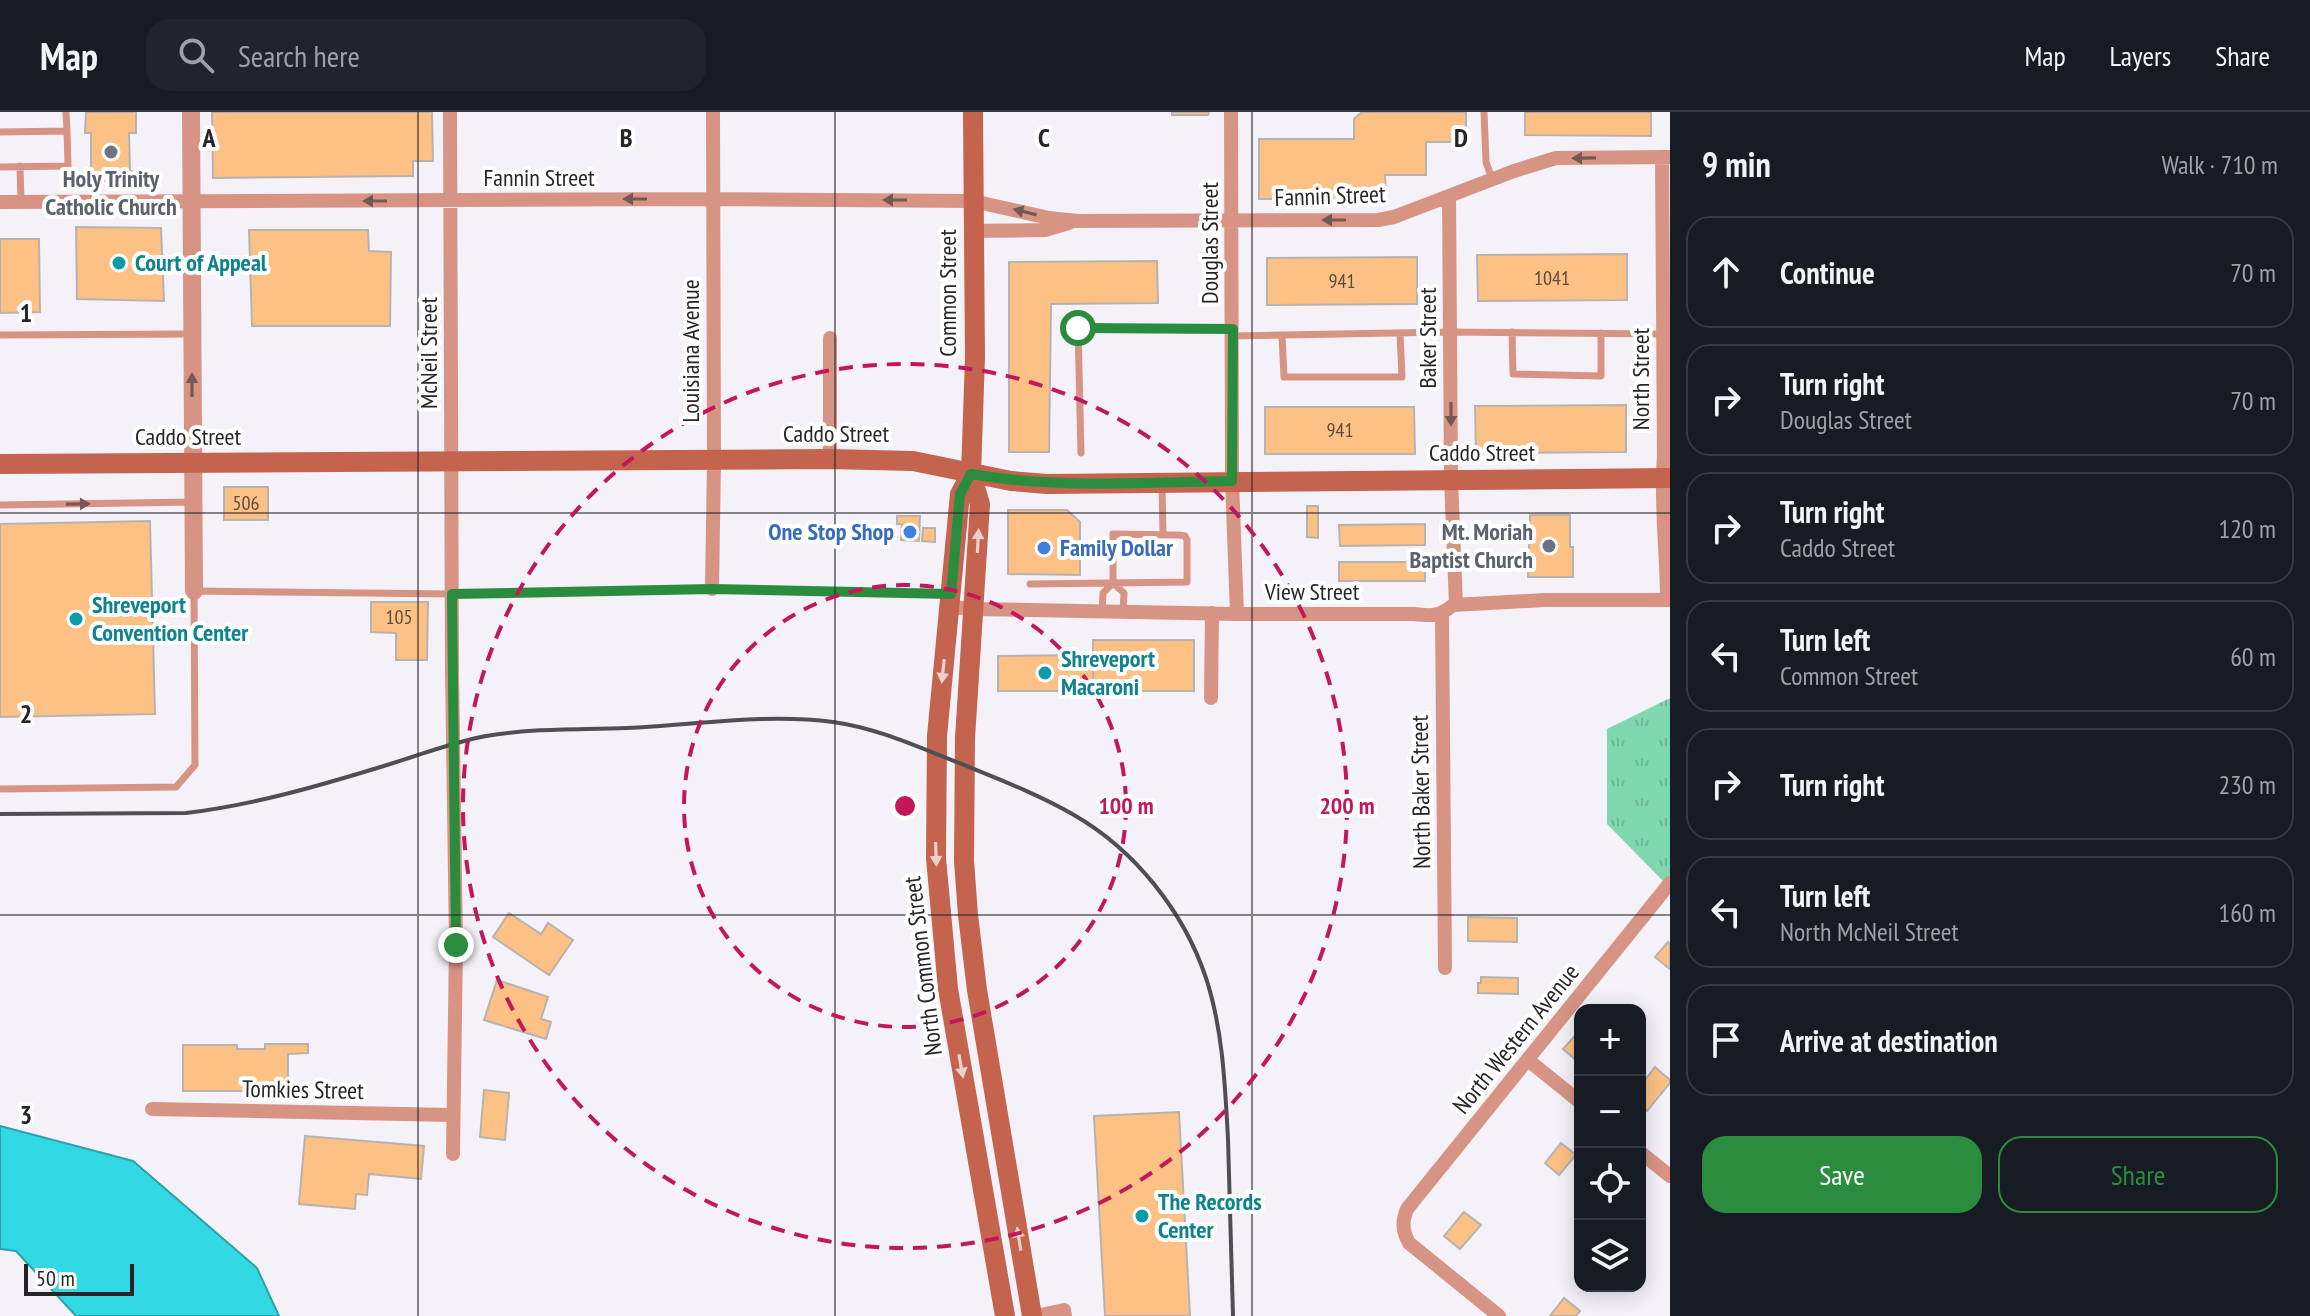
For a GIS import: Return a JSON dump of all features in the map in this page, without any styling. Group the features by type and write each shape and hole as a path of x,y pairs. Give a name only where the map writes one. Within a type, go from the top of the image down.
{"main road":[{"name":"Common Street","path":"973,112 975,357 971,474 980,504 974,609"},
{"name":"Caddo Street","path":"0,464 830,459 913,461 1011,481 1047,484 1666,478"},
{"name":"Common Street","path":"950,600 960,494 971,474"},
{"name":"North Common Street","path":"950,600 937,736 936,858 948,989 1005,1316"},
{"path":"974,609 963,796 968,915 977,990 1034,1316"}],"street":[{"path":"191,112 194,591"},
{"name":"McNeil Street","path":"450,112 456,945 453,1154"},
{"name":"Louisiana Avenue","path":"712,589 713,112"},
{"name":"Douglas Street","path":"1231,112 1232,481 1237,614"},
{"name":"Fannin Street","path":"0,202 973,201 1077,221 1378,220 1394,217 1556,158 1666,157"},
{"name":"North Street","path":"1666,157 1663,334 1669,600"},
{"name":"Baker Street","path":"1449,196 1451,479 1456,605"},
{"name":"Fannin Street","path":"973,231 1045,230 1077,221"},
{"path":"830,338 830,459"},
{"name":"View Street","path":"950,600 974,609 1442,615"},
{"path":"1442,615 1456,605 1545,600 1669,600"},
{"path":"1211,698 1212,613"},
{"name":"North Baker Street","path":"1442,615 1445,968"},
{"name":"North Western Avenue","path":"1499,1316 1409,1243 1403,1232 1407,1209 1669,885"},
{"path":"1528,1060 1574,1097"},
{"name":"Tomkies Street","path":"152,1109 452,1115"},
{"path":"1646,1157 1670,1176"},
{"path":"1034,1316 1064,1310 1065,1316"}],"lane":[{"path":"0,167 68,166 66,112"},
{"path":"1484,112 1486,162 1492,179"},
{"path":"0,132 67,131"},
{"path":"20,166 21,202"},
{"path":"1081,453 1078,328 1282,335 1450,332 1663,334"},
{"path":"1512,332 1513,374 1601,376 1601,333"},
{"path":"1282,335 1284,377 1402,377 1400,333"},
{"path":"0,335 192,334"},
{"path":"1162,482 1163,534"},
{"path":"0,505 193,502"},
{"path":"1030,584 1113,583 1187,582 1185,536 1113,534 1113,583 1103,593 1102,611"},
{"path":"1113,583 1124,593 1123,611"},
{"path":"0,789 176,787 195,765 194,591 452,594 712,589 950,600"}],"green space":[{"path":"1670,698 1668,886 1607,824 1607,729"}],"water":[{"path":"0,1126 133,1161 257,1268 279,1316 76,1316 16,1251 0,1249"}],"building":[{"name":"Holy Trinity Catholic Church","path":"86,112 136,112 136,133 129,133 132,176 128,178 122,174 122,181 101,181 101,174 91,177 91,133 85,133"},
{"path":"212,112 432,112 433,161 413,161 413,176 213,178"},
{"path":"1172,112 1209,112 1208,115 1172,115"},
{"path":"1362,112 1466,112 1466,128 1454,128 1451,142 1426,142 1426,175 1385,175 1386,194 1369,194 1369,203 1364,203 1364,199 1259,199 1259,139 1354,139 1354,119"},
{"path":"1525,112 1651,112 1651,136 1525,135"},
{"name":"Court of Appeal","path":"76,227 161,228 164,301 77,299"},
{"path":"249,230 368,230 369,251 391,252 390,326 252,326"},
{"path":"0,239 39,239 40,312 0,313"},
{"path":"1627,254 1627,300 1478,301 1477,255"},
{"path":"1417,257 1417,304 1267,305 1267,258"},
{"path":"1157,261 1158,303 1051,304 1049,452 1009,452 1009,262"},
{"path":"1626,405 1626,452 1476,453 1475,406"},
{"path":"1265,407 1414,407 1415,454 1265,454"},
{"path":"224,487 268,487 268,520 224,520"},
{"path":"1307,506 1318,506 1318,538 1307,537"},
{"name":"Family Dollar","path":"1008,510 1067,510 1080,522 1080,575 1008,574"},
{"name":"Mt. Moriah Baptist Church","path":"1530,515 1570,515 1573,577 1528,577"},
{"name":"One Stop Shop","path":"897,516 920,516 919,541 901,540 902,524 897,524"},
{"name":"Shreveport Convention Center","path":"150,521 155,714 0,717 0,524"},
{"path":"1425,524 1425,545 1340,546 1339,525"},
{"path":"923,528 935,528 935,542 922,541"},
{"path":"1339,562 1425,562 1425,581 1339,581"},
{"path":"371,602 428,602 427,660 396,660 396,633 371,632"},
{"path":"1093,640 1194,640 1194,691 1093,691"},
{"name":"Shreveport Macaroni","path":"1093,655 1093,691 998,691 998,656"},
{"path":"509,913 541,934 548,923 573,940 549,975 493,937"},
{"path":"1468,917 1517,918 1517,942 1468,941"},
{"path":"1668,942 1670,944 1670,969 1655,957"},
{"path":"1481,977 1518,978 1518,994 1478,993"},
{"path":"497,980 548,997 541,1019 551,1022 546,1039 484,1020"},
{"path":"1574,1037 1574,1059 1563,1049"},
{"path":"265,1044 308,1044 308,1053 288,1054 288,1091 183,1091 183,1045 237,1045 237,1049 265,1049"},
{"path":"1655,1067 1670,1080 1647,1111 1646,1110 1646,1078"},
{"path":"484,1090 509,1093 505,1140 480,1137"},
{"name":"The Records Center","path":"1179,1112 1190,1316 1105,1316 1094,1116"},
{"path":"305,1136 424,1146 421,1179 369,1174 367,1195 356,1194 355,1209 299,1204"},
{"path":"1561,1143 1574,1153 1559,1175 1545,1163"},
{"path":"1464,1212 1481,1225 1460,1249 1444,1236"},
{"path":"1564,1298 1580,1311 1576,1316 1550,1316"}],"railway":[{"path":"0,814 186,813 288,794 449,745 503,733 756,719 833,722 865,729 988,775 1060,807 1117,846 1155,885 1197,953 1212,998 1222,1058 1228,1139 1233,1316"}],"place":[{"name":"Holy Trinity Catholic Church","path":"111,152"},
{"name":"Court of Appeal","path":"119,263"},
{"name":"One Stop Shop","path":"910,532"},
{"name":"Mt. Moriah Baptist Church","path":"1549,546"},
{"name":"Family Dollar","path":"1044,548"},
{"name":"Shreveport Convention Center","path":"76,619"},
{"name":"Shreveport Macaroni","path":"1045,673"},
{"name":"The Records Center","path":"1142,1216"}],"route":[{"path":"456,945 452,594 712,589 951,594 960,494 971,474 1047,484 1232,481 1233,329 1078,328"}]}
